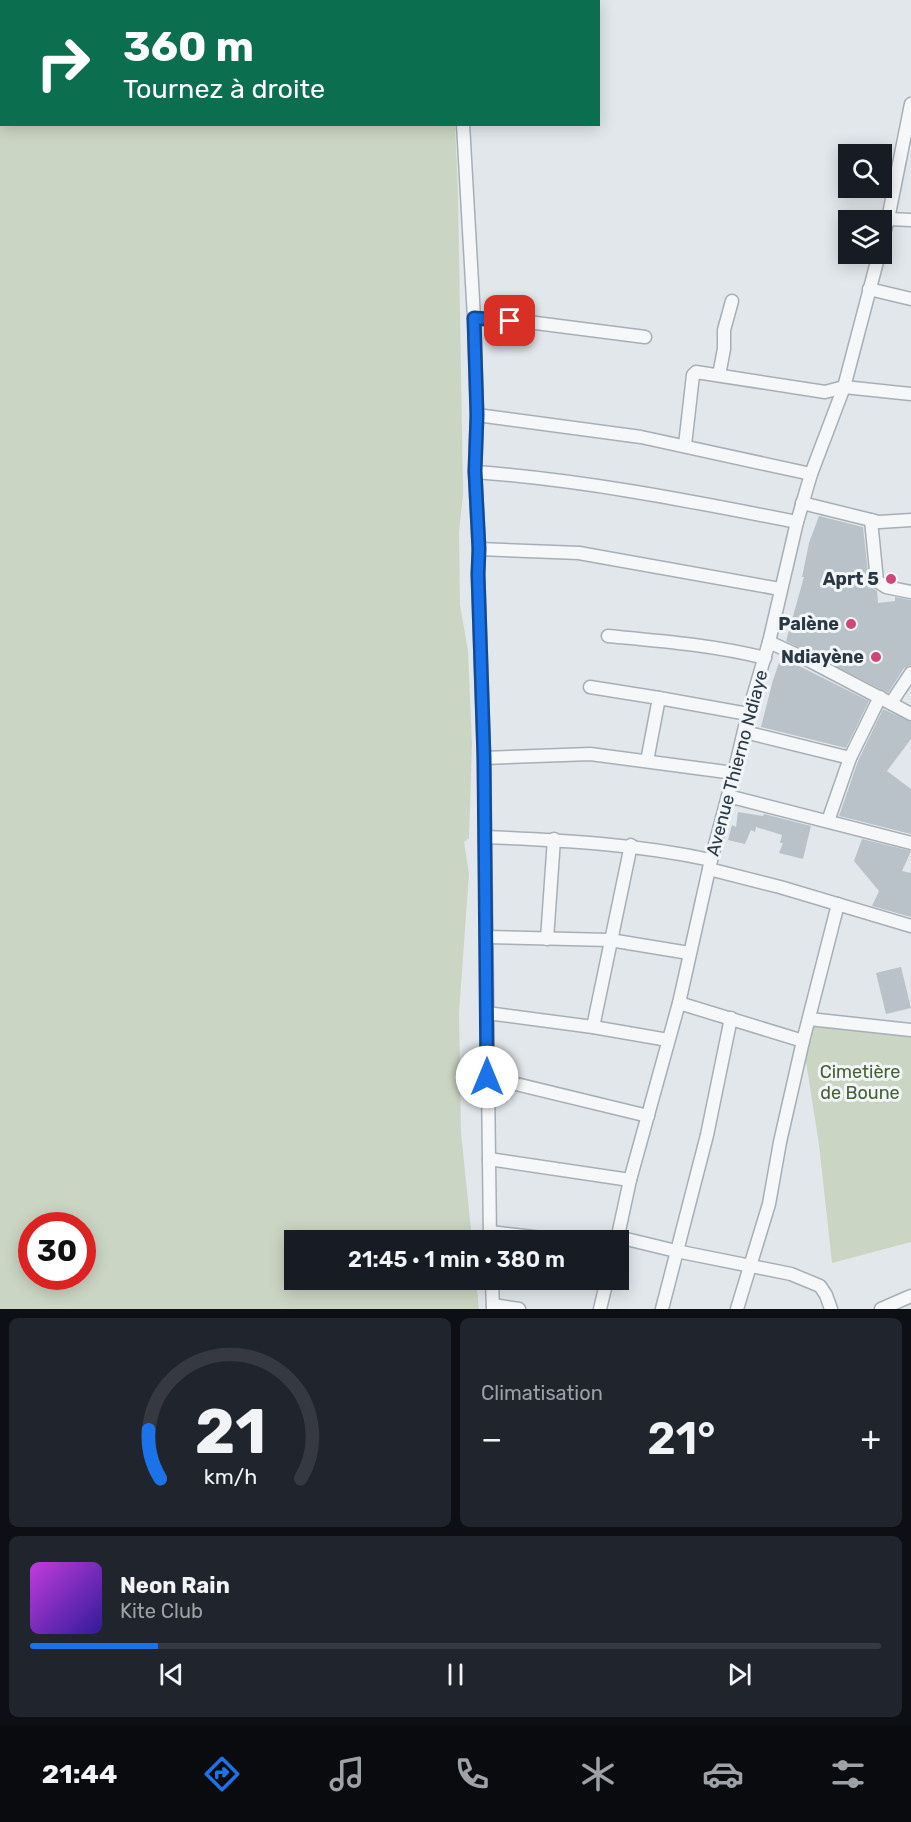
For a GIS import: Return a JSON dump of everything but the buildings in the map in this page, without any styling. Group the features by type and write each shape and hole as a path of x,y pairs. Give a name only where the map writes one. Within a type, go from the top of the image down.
{"street":[{"path":"890,210 910,108"},
{"path":"463,126 477,415 475,471 484,758 490,1230"},
{"path":"892,219 911,220"},
{"name":"Avenue Thierno Ndiaye","path":"619,1230 630,1180 679,1003 710,864 748,714 765,658 802,503 844,387 876,264"},
{"path":"868,289 911,299"},
{"path":"719,375 724,349 724,330 732,301"},
{"path":"474,318 528,322 645,337"},
{"path":"685,445 693,375 696,372 825,392 844,387 911,394"},
{"path":"477,415 685,445 811,474"},
{"path":"475,471 638,492 797,522"},
{"path":"802,503 879,522 911,520"},
{"path":"871,520 877,581 886,587 911,592"},
{"path":"479,549 579,554 780,589"},
{"path":"608,636 728,649 765,658"},
{"path":"769,642 911,714"},
{"path":"891,703 911,673"},
{"path":"590,687 748,714"},
{"path":"828,821 850,758 880,697"},
{"path":"647,761 659,698"},
{"path":"745,732 850,758"},
{"path":"484,758 590,754 734,773"},
{"path":"728,796 911,843"},
{"path":"485,837 554,839 631,845 671,851 780,887 911,926"},
{"path":"547,939 554,839"},
{"path":"593,1027 631,845"},
{"path":"737,1309 769,1204 780,1142 803,1041 838,904"},
{"path":"486,937 610,940 689,953"},
{"path":"679,1003 803,1041"},
{"path":"487,1013 593,1027 668,1041"},
{"path":"662,1309 707,1135 731,1018"},
{"path":"809,1019 911,1030"},
{"path":"487,1077 648,1116"},
{"path":"489,1159 630,1180"},
{"path":"629,1241 791,1274 820,1286 831,1309"},
{"path":"492,1290 493,1307 519,1309"},
{"path":"600,1309 605,1290"},
{"path":"881,1309 911,1296"}],"green space":[{"path":"0,126 455,126 463,494 459,532 460,605 468,651 472,744 469,838 464,842 469,874 459,1013 461,1132 471,1230 284,1230 284,1290 477,1290 479,1309 0,1309"},
{"name":"Cimetière de Boune","path":"814,1025 911,1035 911,1242 832,1263 819,1145 805,1055"}],"place":[{"name":"Aprt 5","path":"891,579"},
{"name":"Palène","path":"851,624"},
{"name":"Ndiayène","path":"876,657"}],"route":[{"path":"487,1077 484,758 475,471 477,415 474,318 510,321"}]}
